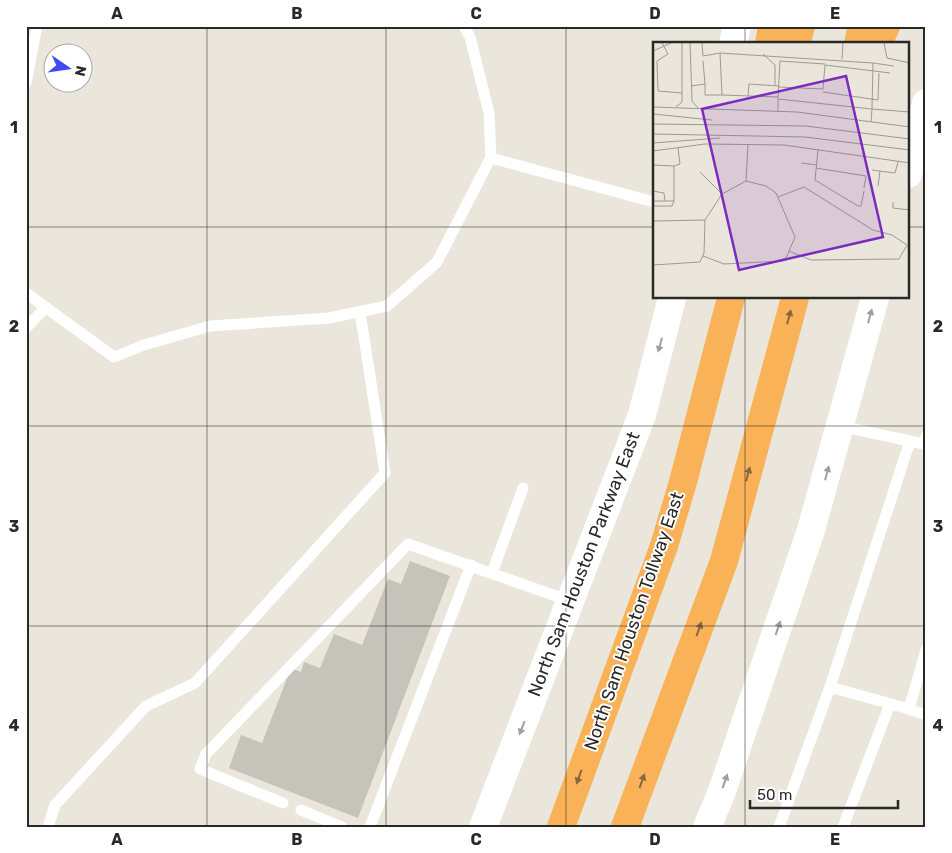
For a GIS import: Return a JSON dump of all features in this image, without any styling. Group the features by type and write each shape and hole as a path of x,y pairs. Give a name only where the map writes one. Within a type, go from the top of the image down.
{"highway":[{"path":"769,42 772,26"},
{"path":"797,42 801,26"},
{"path":"858,42 862,26"},
{"path":"879,42 886,26"},
{"path":"683,482 689,405 713,299"},
{"name":"North Sam Houston Tollway East","path":"561,827 664,546 683,482 731,299"},
{"path":"625,827 724,561 795,299"}],"main road":[{"path":"733,42 737,26"},
{"path":"910,166 926,103"},
{"name":"North Sam Houston Parkway East","path":"483,827 642,415 672,299"},
{"path":"707,827 721,794 811,530 875,299"}],"lane":[{"path":"26,83 37,26"},
{"path":"26,292 114,357 144,345 210,326 329,318 387,306 437,262 491,157 489,112 470,37 464,26"},
{"path":"491,157 653,202"},
{"path":"26,328 46,307"},
{"path":"48,827 55,805 146,706 195,683 385,473 360,312"},
{"path":"840,426 910,441 925,441"},
{"path":"779,827 830,687 910,441"},
{"path":"492,573 523,488"},
{"path":"283,803 200,769 206,754 408,544 570,601"},
{"path":"370,827 471,565"},
{"path":"909,710 926,650"},
{"path":"830,687 926,715"},
{"path":"843,827 890,704"},
{"path":"301,810 342,827"}],"building":[{"path":"410,561 450,576 358,818 229,768 241,735 262,743 291,668 301,672 304,662 320,668 334,634 362,645 388,579 401,584"}]}
